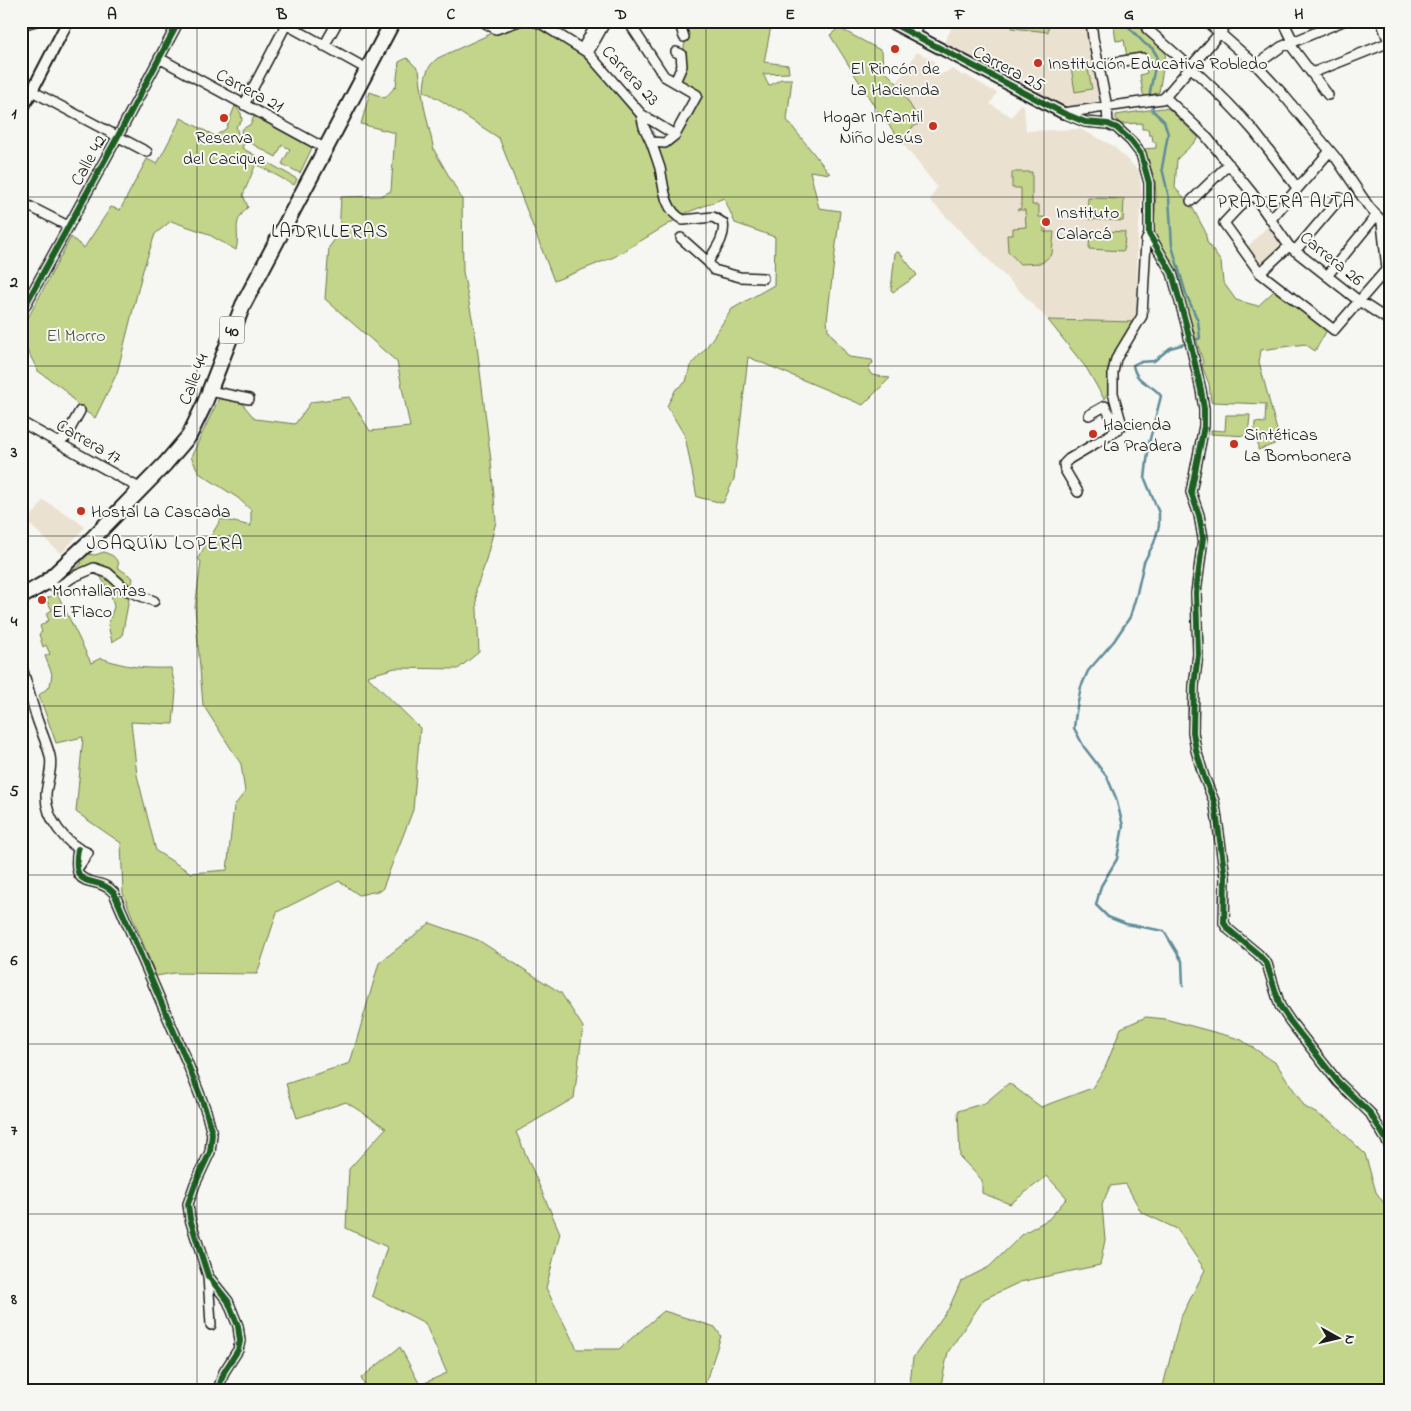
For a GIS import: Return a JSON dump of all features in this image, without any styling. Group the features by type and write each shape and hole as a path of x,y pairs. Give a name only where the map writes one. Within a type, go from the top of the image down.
{"highway":[{"name":"Calle 44","path":"21,597 45,583 141,490 184,443 199,417 243,305 393,21"}],"street":[{"path":"21,25 36,21"},
{"path":"21,112 68,21"},
{"name":"Calle 42","path":"21,313 179,21"},
{"path":"324,46 338,21"},
{"path":"482,21 496,28 519,21"},
{"path":"585,51 598,21"},
{"path":"585,51 606,21"},
{"path":"628,21 664,76 698,95 675,135 665,143 651,142"},
{"path":"679,21 684,37"},
{"name":"Carrera 25","path":"888,21 1063,113"},
{"path":"914,34 920,21"},
{"path":"1091,21 1107,107 1108,124"},
{"path":"1206,21 1256,64 1281,92 1330,151 1379,219 1390,230"},
{"path":"1063,113 1161,99 1230,21"},
{"path":"1283,21 1291,42 1328,94"},
{"path":"1256,64 1280,47 1343,21"},
{"path":"1312,73 1389,42 1381,21"},
{"path":"244,105 284,22 367,70"},
{"name":"Carrera 23","path":"542,22 585,51 641,114 675,135"},
{"path":"1146,29 1223,98 1253,130 1297,188"},
{"path":"674,82 682,66 681,54 676,52"},
{"name":"Carrera 21","path":"159,58 326,149"},
{"path":"1098,64 1142,58"},
{"path":"32,91 148,152"},
{"name":"Carrera 26","path":"1161,99 1205,135 1252,193 1292,248 1360,301 1390,321"},
{"path":"1063,113 1085,122 1108,124 1116,128 1131,141 1141,154 1146,168 1150,194 1149,234 1146,241 1142,316 1116,359 1113,372 1113,394 1122,425 1118,430 1069,459 1064,464 1065,470 1078,492"},
{"path":"641,114 659,166 668,205 672,212 683,220 713,217 723,223 722,235 708,262"},
{"path":"1271,219 1330,151"},
{"path":"1191,202 1229,164"},
{"path":"1252,193 1224,223 1260,274 1334,330 1389,273 1379,219"},
{"path":"1260,274 1292,248 1340,198"},
{"path":"21,202 68,226"},
{"path":"1327,276 1379,219"},
{"path":"1149,234 1172,273 1194,356 1204,410 1204,426 1191,492 1200,515 1203,538 1196,593 1198,654 1194,686 1193,732 1196,750 1216,812 1224,877 1224,923 1228,929 1267,964 1280,1006 1290,1021 1338,1082 1370,1113 1390,1146"},
{"path":"681,238 718,272 740,277 763,278"},
{"path":"210,391 249,399"},
{"path":"1089,415 1105,406 1118,430"},
{"path":"59,442 65,438 80,411"},
{"name":"Carrera 17","path":"21,422 141,490"},
{"path":"45,583 57,588 73,577 94,568 108,573 128,591 154,601"},
{"path":"21,664 50,756 51,769 46,795 49,813 62,833 78,849 88,853 77,869"},
{"path":"78,849 76,859 78,874 83,880 103,885 114,894 187,1062 206,1111 212,1134 210,1152 188,1204 190,1219 208,1276 211,1325"},
{"path":"208,1276 228,1301 238,1326 240,1341 238,1350 224,1372 218,1390"}],"shaded area":[{"name":"Institución Educativa Robledo","path":"955,21 1085,21 1101,101 1066,107 944,43"},
{"name":"Instituto Calarcá","path":"917,52 933,60 939,75 953,69 997,93 990,104 1012,117 1020,104 1024,106 1026,131 1080,129 1112,145 1139,171 1142,196 1137,244 1137,322 1048,320 930,200 937,187 878,112"},
{"path":"1268,226 1283,247 1264,266 1247,247"},
{"path":"43,500 85,527 61,554 26,521"}],"green space":[{"path":"683,21 772,21 764,62 788,65 789,73 763,74 769,86 781,79 792,79 787,120 830,174 810,171 819,208 840,211 827,320 828,330 849,357 872,360 873,363 870,365 869,371 872,375 890,378 863,405 748,357 734,479 723,503 697,497 685,436 667,406 676,389 686,382 690,366 706,348 732,309 774,285 775,237 735,223 724,198 681,215 676,211 656,146 665,147 701,96 679,81 685,41"},
{"path":"1013,21 1049,21 1048,32 1012,28"},
{"path":"1113,21 1148,21 1141,30 1166,52 1159,92 1146,97 1143,94 1140,75 1147,73 1144,55 1127,57 1124,40 1116,41"},
{"path":"525,24 541,30 586,57 636,117 677,219 614,257 554,281 499,138 424,91 427,72 438,58 499,30"},
{"path":"839,28 882,51 883,69 897,83 921,123 913,127 900,139 878,112 830,35"},
{"path":"407,58 419,70 424,106 434,150 462,199 463,272 476,338 491,461 496,522 476,589 479,652 458,669 395,668 367,676 420,728 413,810 382,890 359,895 339,881 277,912 257,974 174,973 156,976 123,893 121,843 76,812 83,737 56,743 39,695 50,686 52,674 45,656 50,654 46,645 43,647 39,634 42,632 40,626 49,620 46,614 52,610 46,599 57,593 91,663 101,658 135,667 171,668 176,691 173,724 131,722 137,775 156,851 191,873 227,870 234,806 245,792 241,764 203,705 195,608 201,562 198,558 221,519 251,526 251,510 238,498 199,473 191,457 220,396 240,401 255,419 295,424 311,402 349,397 370,431 410,427 397,362 325,299 329,247 339,234 341,197 381,196 391,191 395,133 361,124 370,92 385,98 396,86 399,62"},
{"path":"1087,64 1092,89 1075,92 1071,67"},
{"name":"El Morro","path":"235,106 241,113 242,121 236,126 240,141 244,144 242,148 297,179 294,185 256,164 243,195 248,207 239,218 236,250 206,233 171,221 155,234 143,270 117,373 95,418 79,407 65,390 38,371 21,338 21,331 71,237 84,248 111,207 120,210 147,159 157,164 181,118 215,136 226,129"},
{"path":"1162,108 1169,109 1199,138 1177,159 1175,188 1191,205 1205,231 1207,242 1221,262 1223,282 1236,300 1258,306 1274,291 1327,330 1315,351 1305,344 1261,350 1259,362 1280,442 1258,450 1258,440 1254,439 1255,422 1265,423 1266,404 1211,402 1209,384 1202,366 1203,362 1175,269 1156,240 1154,226 1155,180 1144,149 1156,148 1156,142 1153,142 1152,135 1149,135 1148,129 1142,129 1142,123 1121,124 1116,119 1116,115"},
{"path":"254,116 312,148 300,173 282,164 290,149 282,145 276,157 243,139 241,130 251,124"},
{"path":"1012,172 1032,172 1032,205 1039,205 1039,217 1044,217 1044,232 1054,232 1052,254 1042,263 1020,264 1008,251 1007,235 1013,235 1013,228 1026,227 1025,210 1017,210 1021,208 1021,188 1012,188"},
{"path":"1088,198 1124,199 1123,221 1087,219"},
{"path":"1090,230 1125,232 1124,251 1089,249"},
{"path":"895,253 900,253 917,275 893,292 891,290"},
{"path":"1048,320 1137,322 1110,360 1109,391 1104,399 1087,369"},
{"path":"1226,415 1250,415 1248,436 1211,434 1211,430 1225,431"},
{"path":"104,552 113,556 119,563 117,567 133,578 122,636 112,642 108,625 114,607 111,594 100,576 95,572 69,576 66,573 72,567 74,570 82,563 79,560 87,554 95,555"},
{"path":"430,923 478,940 561,993 583,1027 574,1098 516,1132 560,1233 546,1288 577,1349 619,1349 664,1311 715,1327 721,1336 703,1390 367,1390 361,1378 400,1347 420,1385 447,1373 425,1323 372,1296 387,1247 346,1228 349,1169 386,1128 346,1102 297,1118 286,1084 350,1063 379,963"},
{"path":"1146,1017 1165,1019 1240,1039 1276,1063 1305,1107 1333,1123 1365,1154 1376,1192 1390,1212 1390,1390 1162,1390 1180,1319 1205,1270 1177,1229 1141,1212 1126,1184 1110,1186 1102,1205 1105,1240 1100,1265 1020,1282 984,1299 948,1352 940,1390 909,1390 913,1358 949,1308 961,1281 989,1267 1024,1233 1049,1219 1067,1198 1047,1176 1010,1204 982,1193 982,1180 960,1157 958,1111 985,1103 1009,1083 1041,1107 1092,1088 1105,1068 1121,1028"}],"waterway":[{"path":"1123,21 1145,44 1152,48 1157,56 1150,92 1151,98"},
{"path":"1152,103 1153,111 1164,121 1168,134 1162,168 1169,198 1172,246 1186,294 1198,321 1200,338 1193,341"},
{"path":"1183,986 1182,961 1164,931 1126,924 1108,917 1096,905 1101,886 1117,859 1123,826 1116,798 1107,777 1084,747 1074,728 1081,687 1088,671 1114,641 1130,617 1144,562 1154,543 1159,526 1159,513 1145,479 1149,443 1161,396 1137,376 1133,365 1139,362 1154,361 1170,348 1188,343"}],"cycle path":[{"path":"21,313 179,21"},
{"path":"888,21 1063,113 1085,122 1108,124 1117,128 1141,154 1149,183 1149,234 1172,273 1186,324 1204,409 1204,426 1191,492 1199,515 1203,538 1196,593 1198,654 1194,686 1193,732 1196,750 1216,812 1225,877 1224,923 1228,929 1267,964 1280,1006 1290,1021 1338,1082 1370,1113 1390,1146"},
{"path":"78,849 77,863 78,872 81,877 107,887 114,893 187,1062 206,1111 212,1134 210,1152 188,1204 190,1219 208,1276 228,1301 238,1326 240,1341 238,1350 224,1372 218,1390"}],"place":[{"name":"El Rincón de La Hacienda","path":"895,49"},
{"name":"Institución Educativa Robledo","path":"1038,63"},
{"name":"Reserva del Cacique","path":"224,118"},
{"name":"Hogar Infantil Niño Jesús","path":"933,126"},
{"name":"Instituto Calarcá","path":"1046,222"},
{"name":"Hacienda La Pradera","path":"1093,434"},
{"name":"Sintéticas La Bombonera","path":"1234,444"},
{"name":"Hostal La Cascada","path":"81,511"},
{"name":"Montallantas El Flaco","path":"42,600"}],"district":[{"name":"PRADERA ALTA","path":"1286,200"},
{"name":"LADRILLERAS","path":"330,230"},
{"name":"JOAQUÍN LOPERA","path":"165,542"}]}
